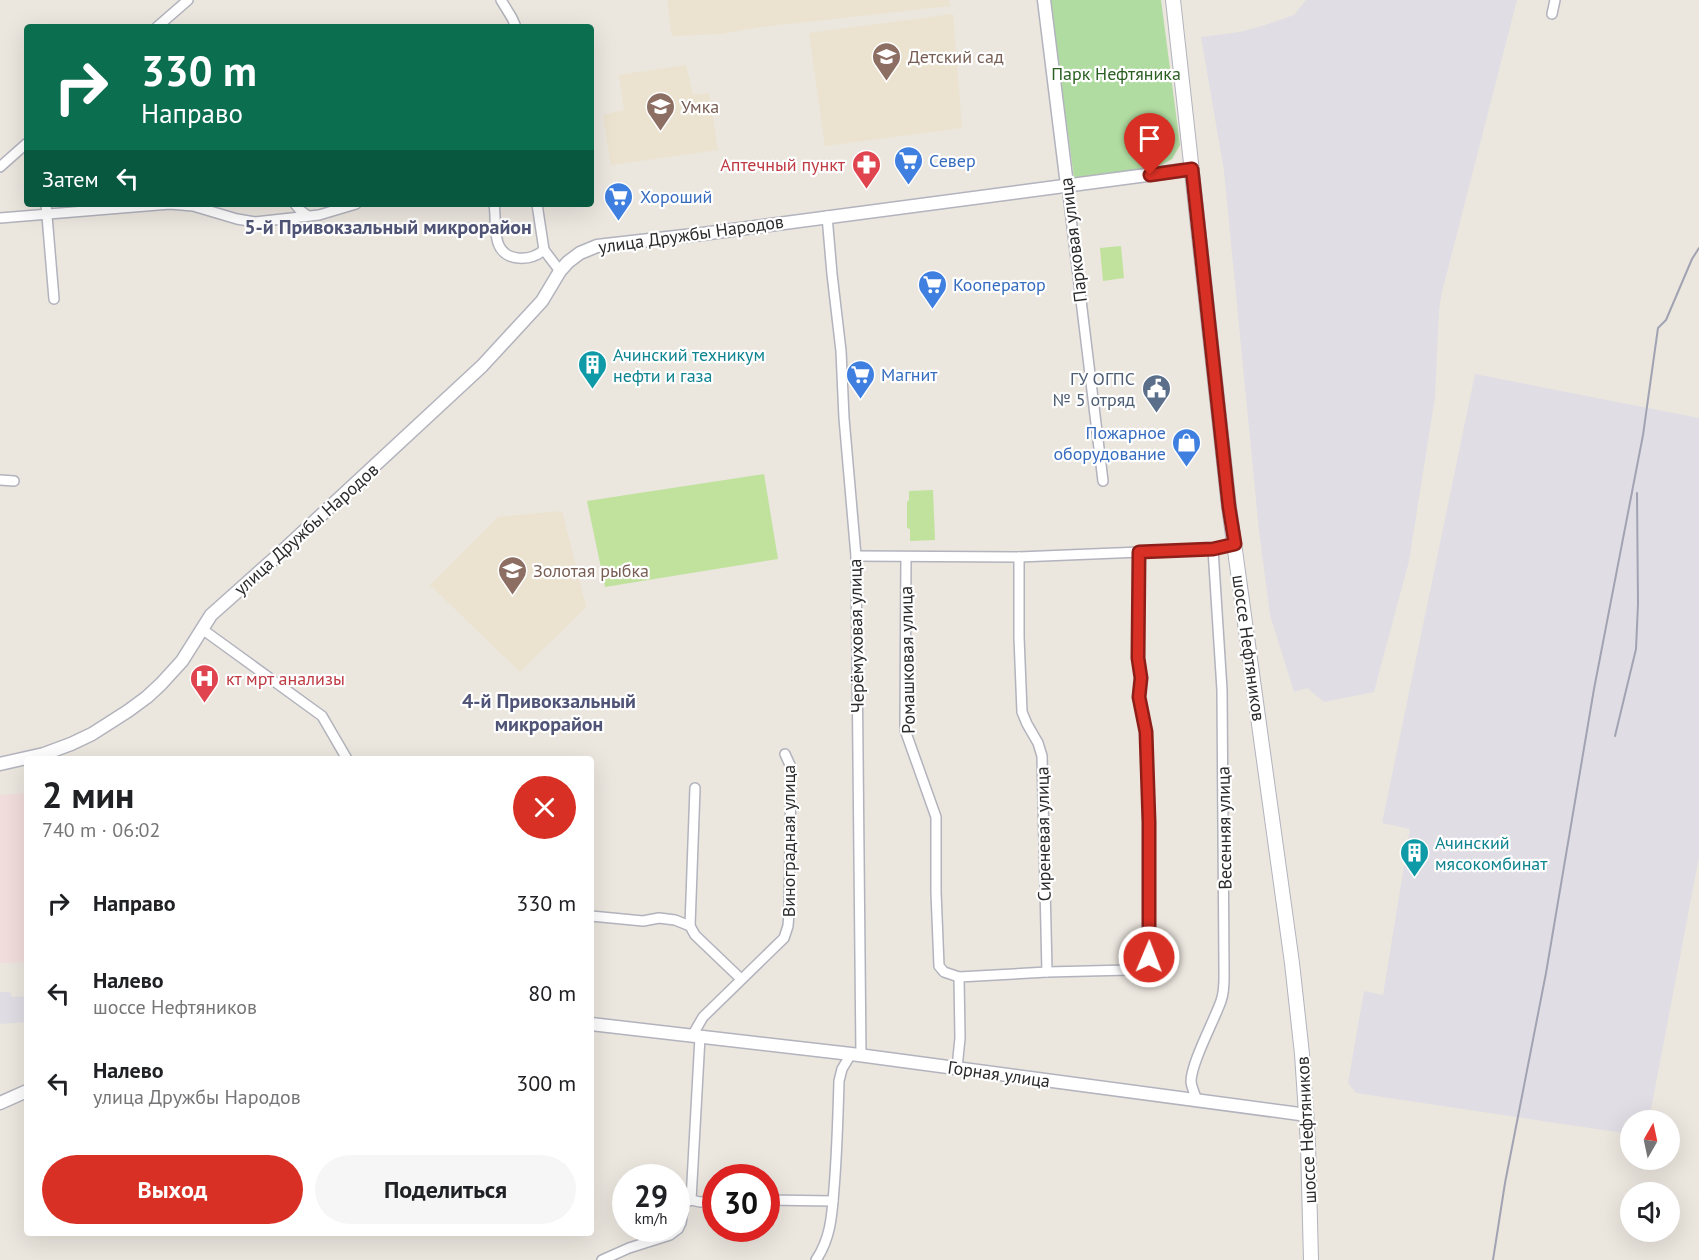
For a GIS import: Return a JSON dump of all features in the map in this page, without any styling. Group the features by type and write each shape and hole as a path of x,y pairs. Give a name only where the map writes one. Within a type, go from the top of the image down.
{"main road":[{"name":"шоссе Нефтяников","path":"1173,0 1229,507 1292,963 1302,1054 1307,1115 1311,1260"}],"street":[{"path":"162,24 188,0"},
{"path":"501,0 515,24"},
{"name":"Парковая улица","path":"1044,0 1103,481"},
{"path":"1552,14 1555,0"},
{"path":"0,167 24,145"},
{"name":"улица Дружбы Народов","path":"35,756 92,734 147,697 173,672 192,647 211,615 482,366 542,301 560,271 580,253 597,246 1192,169"},
{"path":"46,207 54,299"},
{"path":"0,218 136,207"},
{"path":"196,207 255,222 308,216 347,207"},
{"path":"298,207 308,216"},
{"path":"494,207 498,243 507,253 513,257 529,258 537,256 544,250"},
{"path":"537,207 544,250 560,271"},
{"name":"Черёмуховая улица","path":"816,1260 826,1242 831,1223 837,1162 839,1081 842,1070 856,1055 856,556 844,417 841,351 827,216"},
{"path":"0,480 14,481"},
{"path":"856,556 1018,557 1213,549 1235,544"},
{"name":"Весенняя улица","path":"1197,1100 1191,1083 1193,1074 1224,989 1222,690 1213,549"},
{"path":"957,1068 960,1038 959,977 1129,970 1142,968 1149,957 1146,732 1139,697 1141,678 1138,658 1139,552"},
{"name":"Ромашковая улица","path":"906,557 905,730 936,817 939,966 944,972 959,977"},
{"name":"Сиреневая улица","path":"1018,557 1022,711 1038,743 1041,756 1047,972"},
{"path":"202,628 322,716 345,756"},
{"name":"Виноградная улица","path":"696,1036 703,1017 784,938 788,926 791,771 785,754"},
{"name":"улица Дружбы Народов","path":"0,764 24,759"},
{"path":"695,788 690,926 695,935 741,980"},
{"path":"594,916 643,921 659,918 675,920 690,926"},
{"name":"Горная улица","path":"594,1024 856,1055 1307,1115"},
{"path":"691,1200 696,1036"},
{"path":"0,1103 24,1092"},
{"path":"602,1260 629,1248 670,1235 678,1229 681,1223 684,1203 691,1200 702,1202"},
{"path":"780,1200 833,1201"}],"shaded area":[{"path":"667,0 949,0 950,6 761,27 720,34 672,36"},
{"path":"1306,0 1517,0 1442,292 1439,309 1435,397 1409,561 1374,692 1324,702 1307,688 1294,692 1270,615 1259,531 1224,171 1201,37 1240,32 1294,15"},
{"name":"Детский сад","path":"953,14 962,128 825,146 809,33"},
{"name":"Умка","path":"686,65 693,95 709,93 718,150 611,165 603,115 624,110 619,75"},
{"path":"1475,374 1699,418 1699,857 1651,1110 1620,1110 1620,1133 1356,1093 1348,1083 1364,991 1383,995 1410,829 1382,823"},
{"name":"Золотая рыбка","path":"562,511 586,607 520,672 430,585 498,517"},
{"path":"24,793 24,962 0,963 0,795"},
{"path":"0,992 10,992 12,997 24,996 24,1022 0,1024"}],"green space":[{"name":"Парк Нефтяника","path":"1050,0 1161,0 1180,145 1172,159 1156,168 1074,178"},
{"path":"1121,246 1124,278 1103,281 1100,248"},
{"path":"764,474 778,559 605,587 587,501"},
{"path":"933,490 935,540 910,541 910,529 907,528 909,491"}],"railway":[{"path":"1493,1260 1505,1183 1546,973 1594,689 1643,435 1658,328 1666,320 1699,248"},
{"path":"1615,736 1636,649 1637,493"}],"place":[{"name":"Детский сад","path":"887,82"},
{"name":"Умка","path":"660,132"},
{"name":"Север","path":"908,186"},
{"name":"Аптечный пункт","path":"866,190"},
{"name":"Хороший","path":"619,222"},
{"name":"Кооператор","path":"932,310"},
{"name":"Ачинский техникум нефти и газа","path":"592,390"},
{"name":"Магнит","path":"860,400"},
{"name":"ГУ ОГПС № 5 отряд","path":"1156,414"},
{"name":"Пожарное оборудование","path":"1187,468"},
{"name":"Золотая рыбка","path":"512,596"},
{"name":"кт мрт анализы","path":"205,704"},
{"name":"Ачинский мясокомбинат","path":"1414,878"}],"district":[{"name":"5-й Привокзальный микрорайон","path":"388,227"},
{"name":"4-й Привокзальный микрорайон","path":"549,712"}],"route":[{"path":"1149,957 1146,732 1139,697 1141,678 1138,658 1139,552 1213,549 1235,544 1192,169 1150,175"}]}
